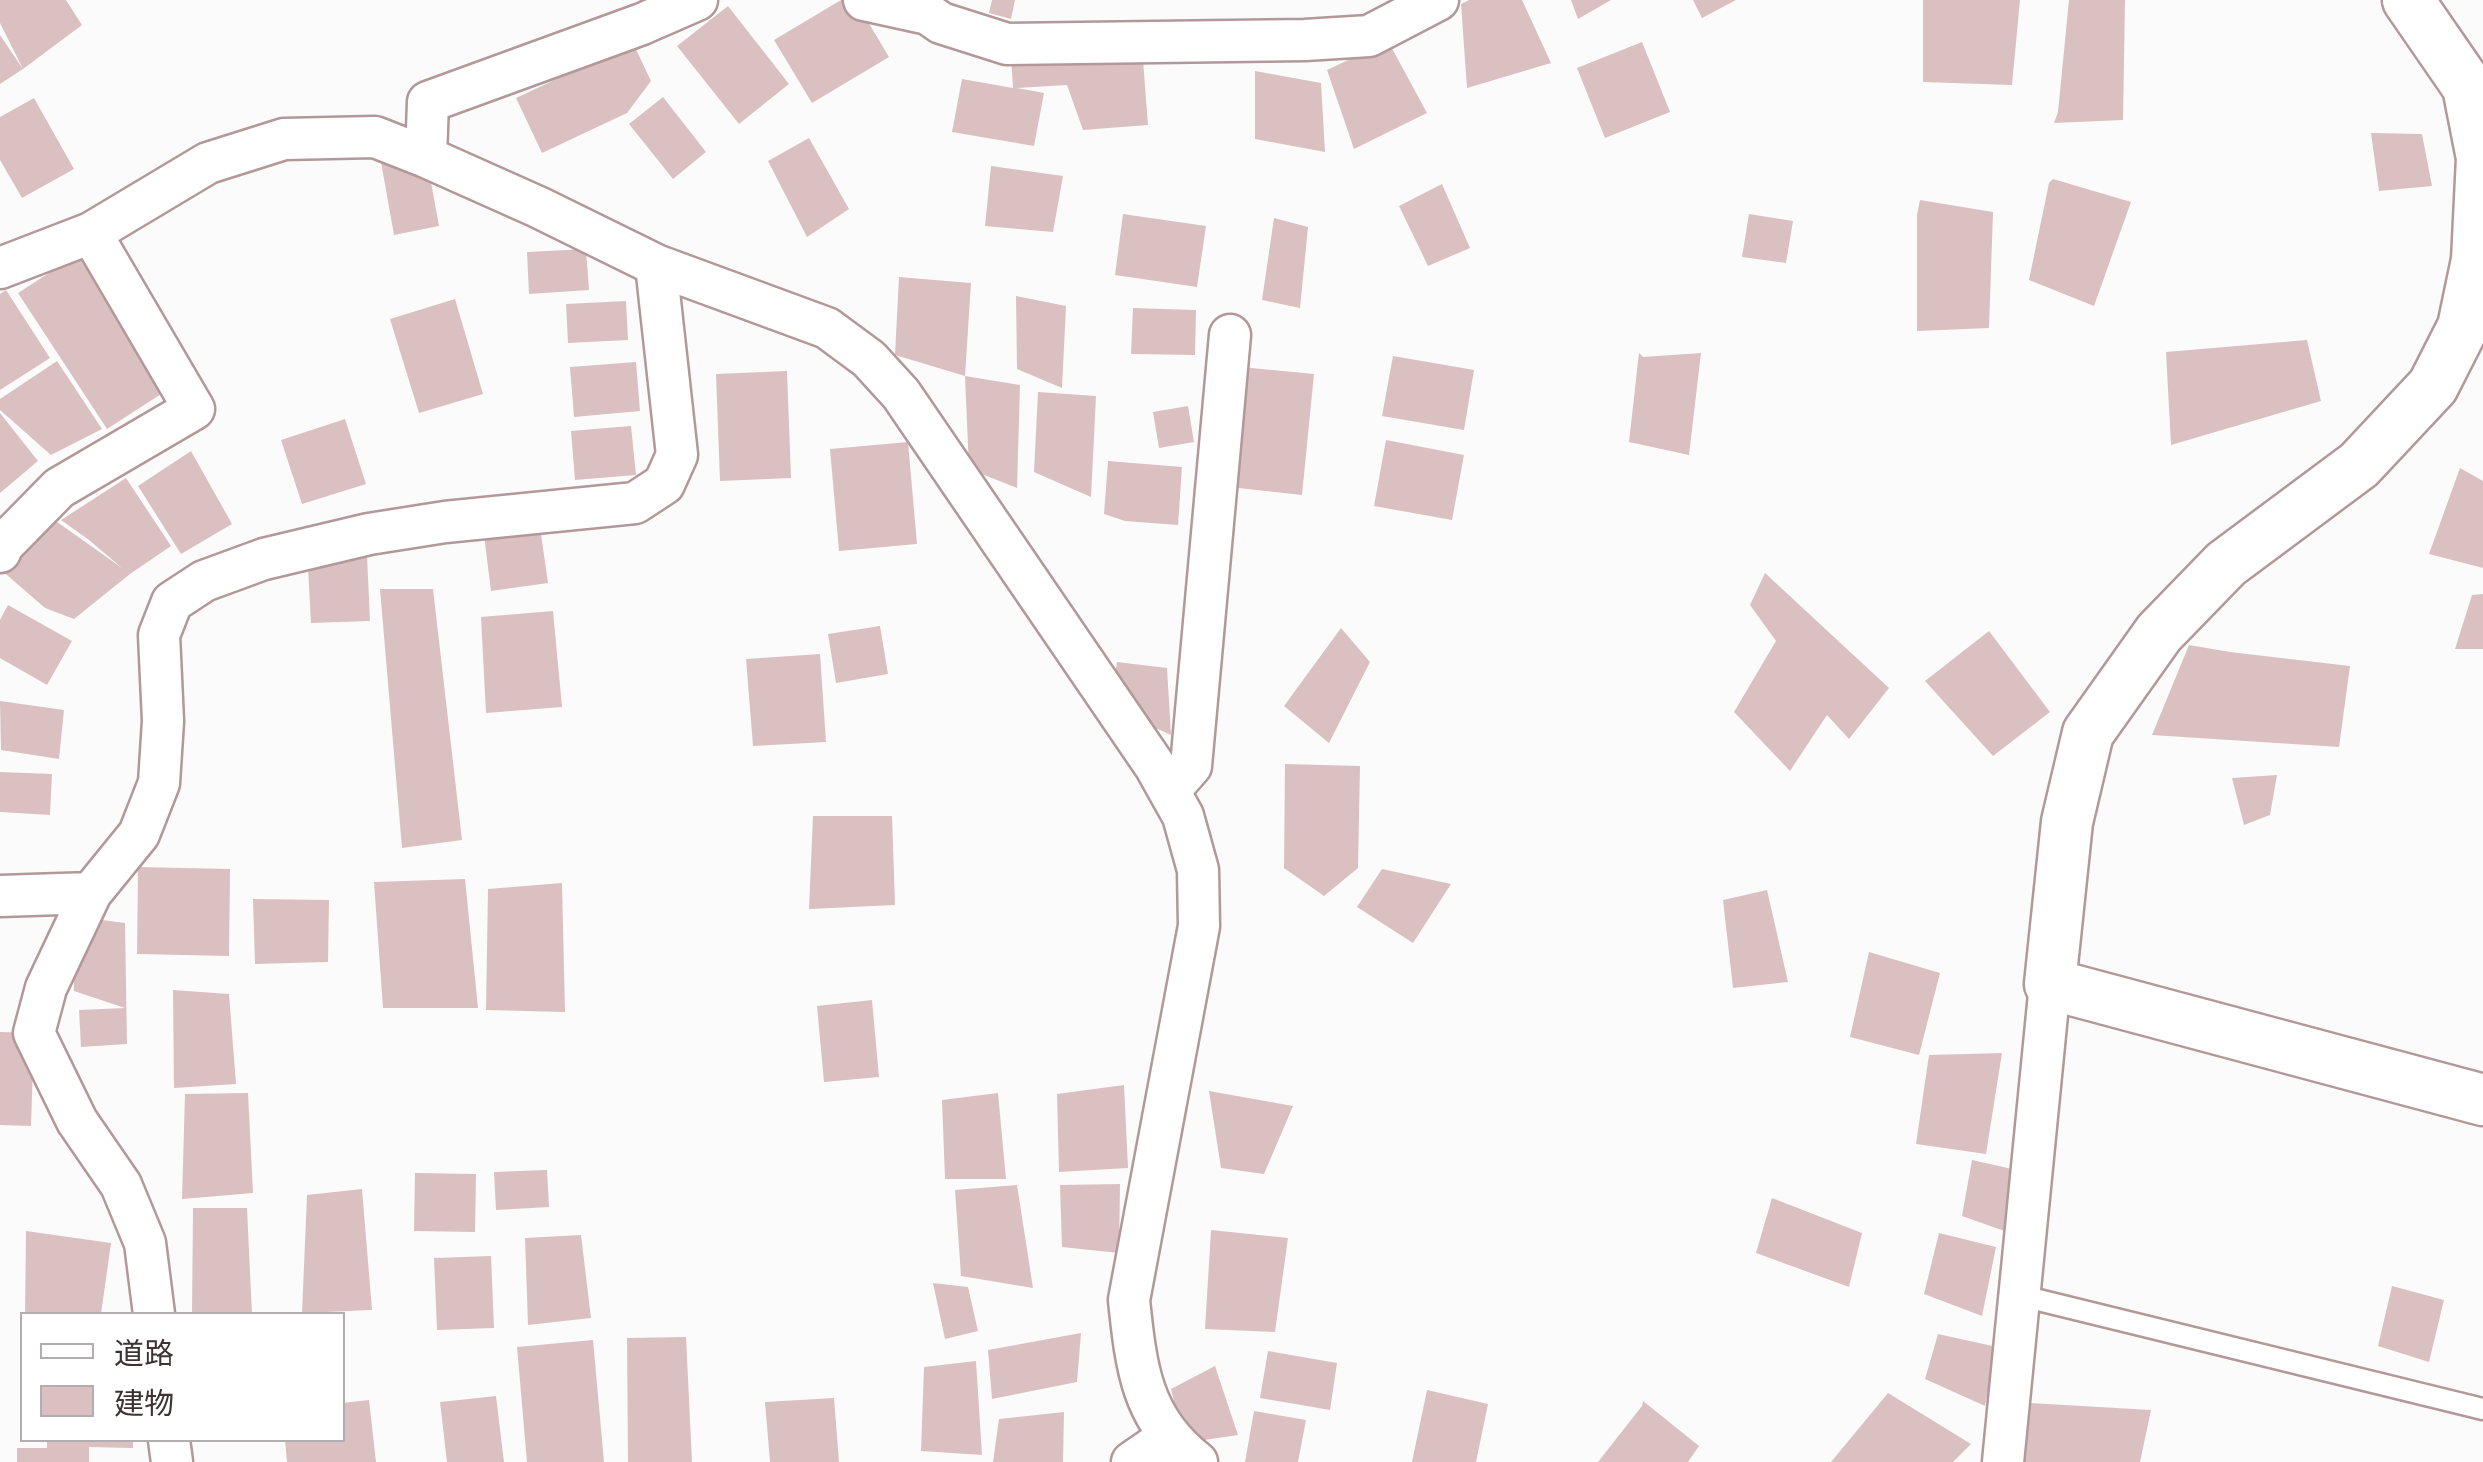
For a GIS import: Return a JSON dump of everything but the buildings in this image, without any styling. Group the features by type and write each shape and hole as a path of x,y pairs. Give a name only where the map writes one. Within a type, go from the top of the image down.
{"street":[{"path":"426,157 428,102 697,0"},
{"path":"864,0 931,7 941,24 1007,44 1369,36 1438,0"},
{"path":"2408,0 2418,0"},
{"path":"2003,1462 2067,822 2088,732 2160,633 2226,564 2359,465 2433,386 2463,327 2480,251 2482,158 2468,88 2408,0"},
{"path":"0,268 90,233 208,163 284,139 375,137 538,207 656,266 827,328 869,359 901,394 1144,750 1183,816 1198,870 1199,926 1129,1300 1135,1356 1148,1404 1184,1449 1132,1462"},
{"path":"0,552 2,545 58,488 194,409 90,233"},
{"path":"154,1312 145,1243 122,1185 76,1121 34,1033 46,988 91,893 139,834 159,784 163,720 158,635 172,602 204,581 264,559 369,534 446,522 635,504 664,484 677,455 656,266"},
{"path":"1169,790 1190,766 1230,335"},
{"path":"0,896 91,893"},
{"path":"2050,984 2483,1100"}],"lane":[{"path":"2018,1295 2483,1409"}]}
